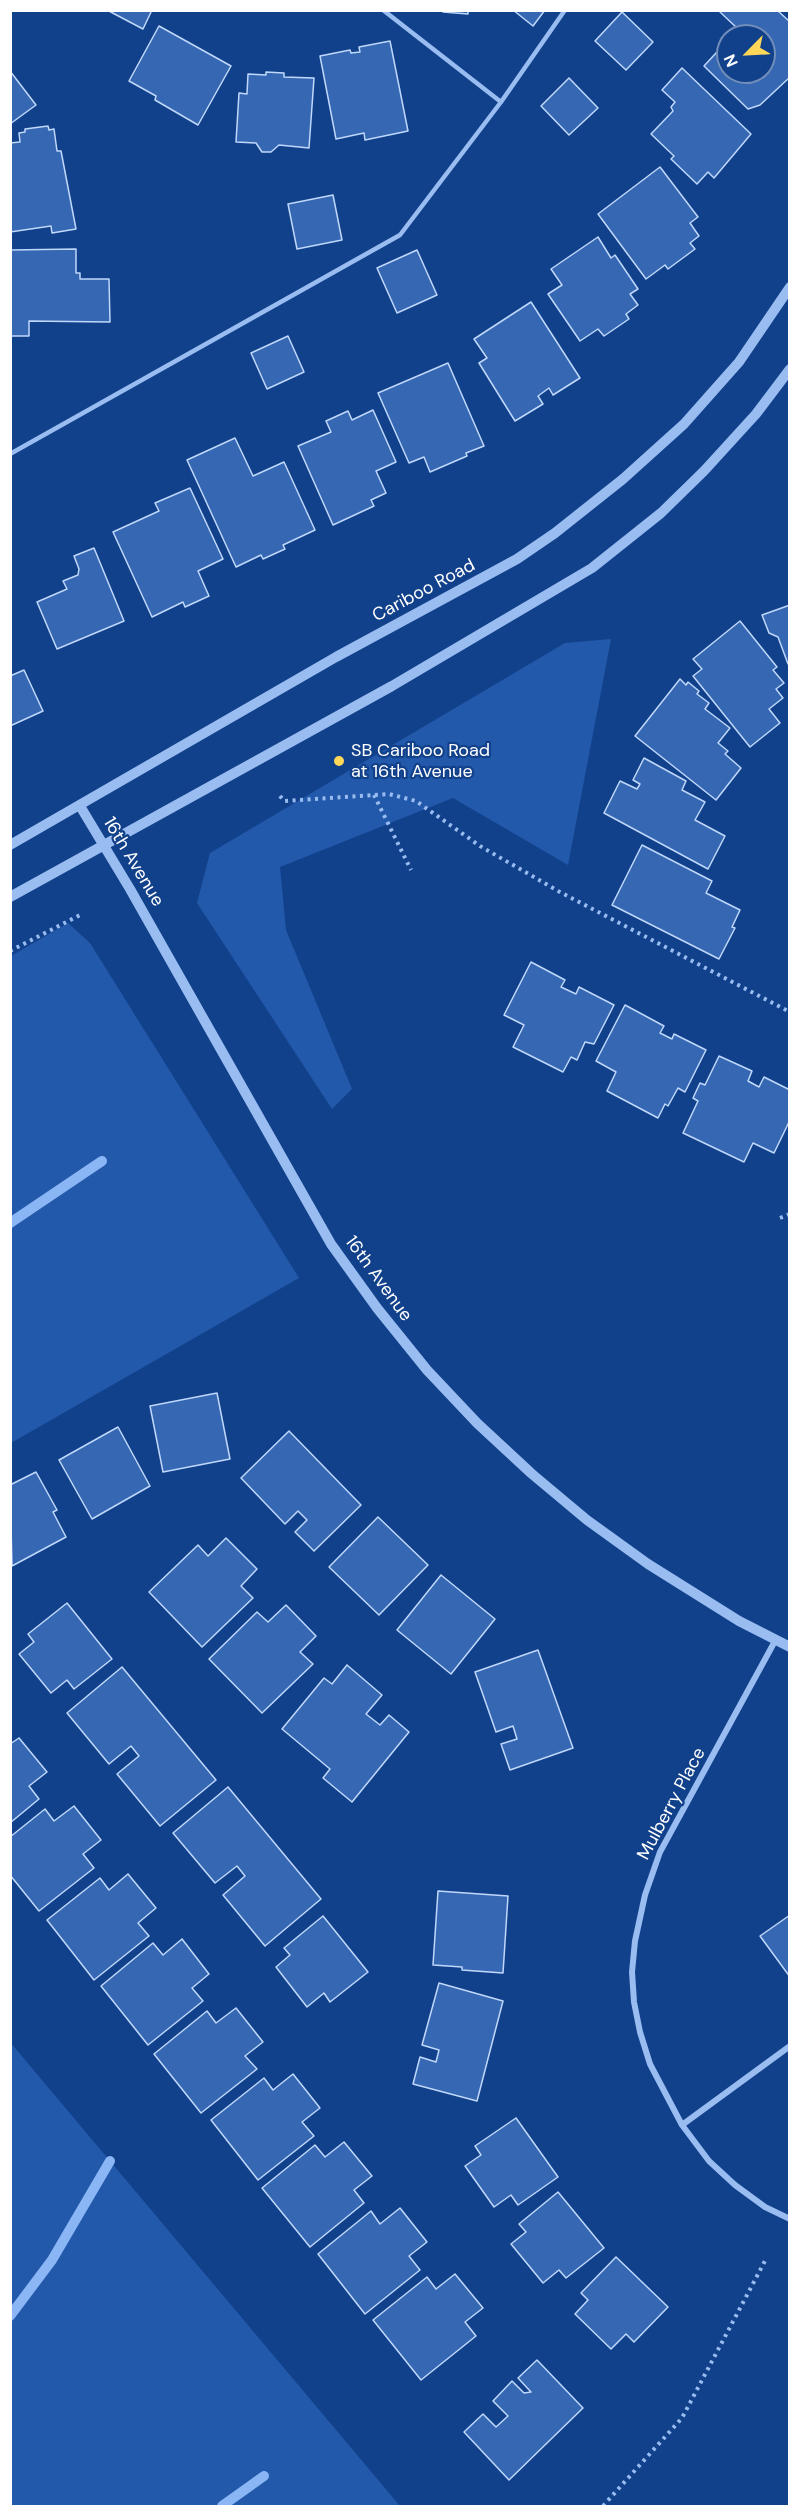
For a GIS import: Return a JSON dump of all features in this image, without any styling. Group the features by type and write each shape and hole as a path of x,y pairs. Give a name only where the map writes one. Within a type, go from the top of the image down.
{"street":[{"name":"Cariboo Road","path":"10,845 336,657 517,560 555,533 623,479 684,424 739,362 789,287"},
{"path":"10,897 392,686 592,568 661,513 705,471 756,414 789,369"},
{"name":"16th Avenue","path":"80,806 331,1244 377,1308 427,1370 477,1423 532,1474 588,1520 648,1564 775,1641 789,1647"},
{"name":"Mulberry Place","path":"775,1641 660,1852 645,1895 635,1941 632,1972 634,2002 640,2032 651,2064 682,2125 709,2161 735,2185 765,2207 789,2219"},
{"path":"682,2125 789,2046"}],"lane":[{"path":"383,10 501,102"},
{"path":"10,454 400,235 501,102 565,10"}],"path":[{"path":"280,796 284,801 389,794 416,801 480,846 558,891 789,1012"},
{"path":"374,795 411,870"},
{"path":"10,951 82,914"},
{"path":"780,1218 789,1214"},
{"path":"603,2506 682,2418 766,2259"}],"shaded area":[{"path":"611,639 568,865 453,798 280,867 286,930 352,1089 332,1109 197,903 210,853 565,643"},
{"path":"68,923 90,943 299,1278 11,1443 11,956"},
{"path":"10,2042 110,2161 400,2506 11,2506"}],"building":[{"path":"107,10 152,10 143,29"},
{"path":"443,10 468,10 468,14 443,12"},
{"path":"513,10 545,10 533,26"},
{"path":"722,10 777,10 790,22 790,77 760,105 748,109 722,84 776,84 776,24 733,24 720,12"},
{"path":"622,12 653,42 626,70 595,41"},
{"path":"159,26 231,66 198,125 155,100 156,96 129,81"},
{"path":"390,41 408,131 365,140 364,133 336,139 320,56 350,50 351,53 360,52 359,47"},
{"path":"716,53 716,78 704,66"},
{"path":"682,68 751,134 714,178 708,172 697,184 671,159 674,156 651,134 673,111 671,107 675,102 662,90"},
{"path":"10,71 36,105 10,124"},
{"path":"266,72 284,73 284,77 314,78 309,148 279,145 271,152 262,152 256,143 236,142 239,93 247,94 248,74 266,75"},
{"path":"569,78 598,108 569,135 541,106"},
{"path":"48,126 49,130 54,129 57,151 61,151 76,229 52,233 51,226 10,232 10,143 20,142 19,133 25,132 25,129"},
{"path":"660,167 698,217 690,223 699,236 690,243 695,249 668,269 665,265 646,279 598,214"},
{"path":"333,195 342,240 297,249 288,204"},
{"path":"598,237 611,258 615,255 638,289 630,294 638,305 626,314 629,319 604,336 598,329 580,341 548,294 562,285 551,269"},
{"path":"76,249 76,273 80,273 80,279 109,279 110,322 29,321 29,336 10,336 10,250"},
{"path":"417,250 437,295 397,313 377,268"},
{"path":"531,302 580,378 553,395 549,388 538,396 543,404 515,421 479,363 487,358 474,339"},
{"path":"288,336 304,372 267,389 251,353"},
{"path":"448,363 484,446 430,472 424,457 409,463 378,393"},
{"path":"373,410 396,462 376,471 386,493 371,500 374,506 333,525 298,446 331,432 326,421 348,411 352,420"},
{"path":"235,438 253,476 284,462 315,530 283,545 285,549 263,559 261,555 236,567 187,460"},
{"path":"190,488 223,559 198,571 209,596 185,607 183,602 152,617 113,532 159,511 155,503"},
{"path":"94,548 124,621 57,649 37,602 67,589 63,581 78,575 79,569 74,556"},
{"path":"790,605 790,663 788,664 778,637 769,633 762,615"},
{"path":"740,621 777,667 773,670 784,683 776,689 783,698 769,709 780,723 750,747 693,676 702,669 693,659"},
{"path":"24,670 43,711 10,726 10,676"},
{"path":"680,679 686,685 688,682 699,691 697,694 709,703 705,709 730,728 718,743 728,751 725,754 741,768 716,800 635,736"},
{"path":"644,758 686,781 682,790 705,802 695,820 725,836 708,869 604,813 620,781 637,789 640,784 633,780"},
{"path":"642,845 712,881 706,893 740,910 732,927 735,928 719,959 612,905"},
{"path":"531,962 565,980 561,987 576,994 579,987 614,1005 594,1044 585,1042 577,1060 571,1057 563,1072 513,1047 524,1025 504,1015"},
{"path":"625,1005 664,1026 660,1033 672,1039 674,1034 706,1050 685,1092 678,1088 668,1106 665,1104 658,1118 607,1091 616,1072 596,1061"},
{"path":"719,1056 752,1071 748,1081 759,1087 764,1077 790,1090 790,1120 774,1153 753,1143 744,1162 683,1133 698,1101 693,1098 700,1083 705,1085"},
{"path":"217,1393 230,1459 163,1472 150,1406"},
{"path":"118,1427 150,1486 92,1519 59,1460"},
{"path":"289,1431 361,1505 314,1551 295,1532 307,1520 298,1511 285,1524 241,1478"},
{"path":"36,1472 57,1510 53,1512 66,1537 12,1566 10,1485"},
{"path":"378,1517 428,1565 379,1615 329,1567"},
{"path":"226,1538 257,1569 241,1586 253,1598 202,1647 149,1592 198,1545 208,1556"},
{"path":"441,1575 495,1619 451,1674 397,1630"},
{"path":"67,1603 112,1659 74,1689 67,1680 51,1693 19,1654 34,1642 28,1634"},
{"path":"286,1605 316,1636 300,1652 313,1664 262,1713 209,1659 257,1612 268,1622"},
{"path":"538,1650 573,1748 510,1770 501,1744 517,1739 513,1726 496,1732 475,1672"},
{"path":"347,1665 382,1695 366,1714 380,1725 389,1715 409,1732 352,1802 323,1778 330,1769 282,1729 324,1678 332,1684"},
{"path":"122,1667 216,1780 160,1826 117,1774 139,1756 131,1746 109,1764 67,1713"},
{"path":"19,1738 47,1772 29,1786 39,1799 10,1823 10,1744"},
{"path":"228,1787 321,1899 265,1946 223,1895 245,1876 237,1866 215,1883 173,1833"},
{"path":"74,1806 101,1840 83,1854 94,1868 39,1911 10,1875 10,1837 45,1809 54,1821"},
{"path":"128,1874 156,1908 138,1923 149,1936 94,1980 47,1920 100,1878 109,1890"},
{"path":"438,1891 508,1896 503,1973 433,1965"},
{"path":"790,1915 790,1977 760,1936"},
{"path":"323,1916 368,1972 330,2002 324,1993 307,2007 276,1967 290,1955 284,1948"},
{"path":"182,1939 209,1974 192,1988 203,2001 148,2045 101,1986 153,1943 163,1955"},
{"path":"439,1983 503,2001 477,2101 413,2084 420,2057 436,2062 439,2050 422,2045"},
{"path":"236,2008 263,2042 245,2056 257,2069 201,2113 154,2054 207,2011 216,2023"},
{"path":"293,2074 320,2108 302,2122 314,2136 258,2180 211,2120 264,2078 273,2090"},
{"path":"516,2118 558,2177 518,2205 511,2195 494,2207 465,2166 481,2155 475,2146"},
{"path":"344,2142 372,2176 354,2190 364,2203 310,2247 262,2188 315,2145 325,2157"},
{"path":"558,2192 604,2248 566,2278 559,2270 543,2283 511,2244 526,2232 519,2224"},
{"path":"400,2208 427,2242 409,2256 420,2270 365,2314 318,2254 371,2211 380,2224"},
{"path":"616,2257 668,2307 634,2342 626,2334 611,2349 575,2314 588,2300 581,2293"},
{"path":"455,2274 483,2308 465,2322 476,2336 421,2380 373,2320 427,2277 436,2289"},
{"path":"537,2360 583,2408 509,2480 464,2432 483,2414 496,2427 508,2416 493,2401 512,2381 524,2393 531,2392 518,2378"}],"waterway":[{"path":"10,1223 102,1161"},
{"path":"10,2316 52,2260 110,2161"},
{"path":"222,2506 264,2476"}],"place":[{"name":"SB Cariboo Road at 16th Avenue","path":"339,761"}]}
